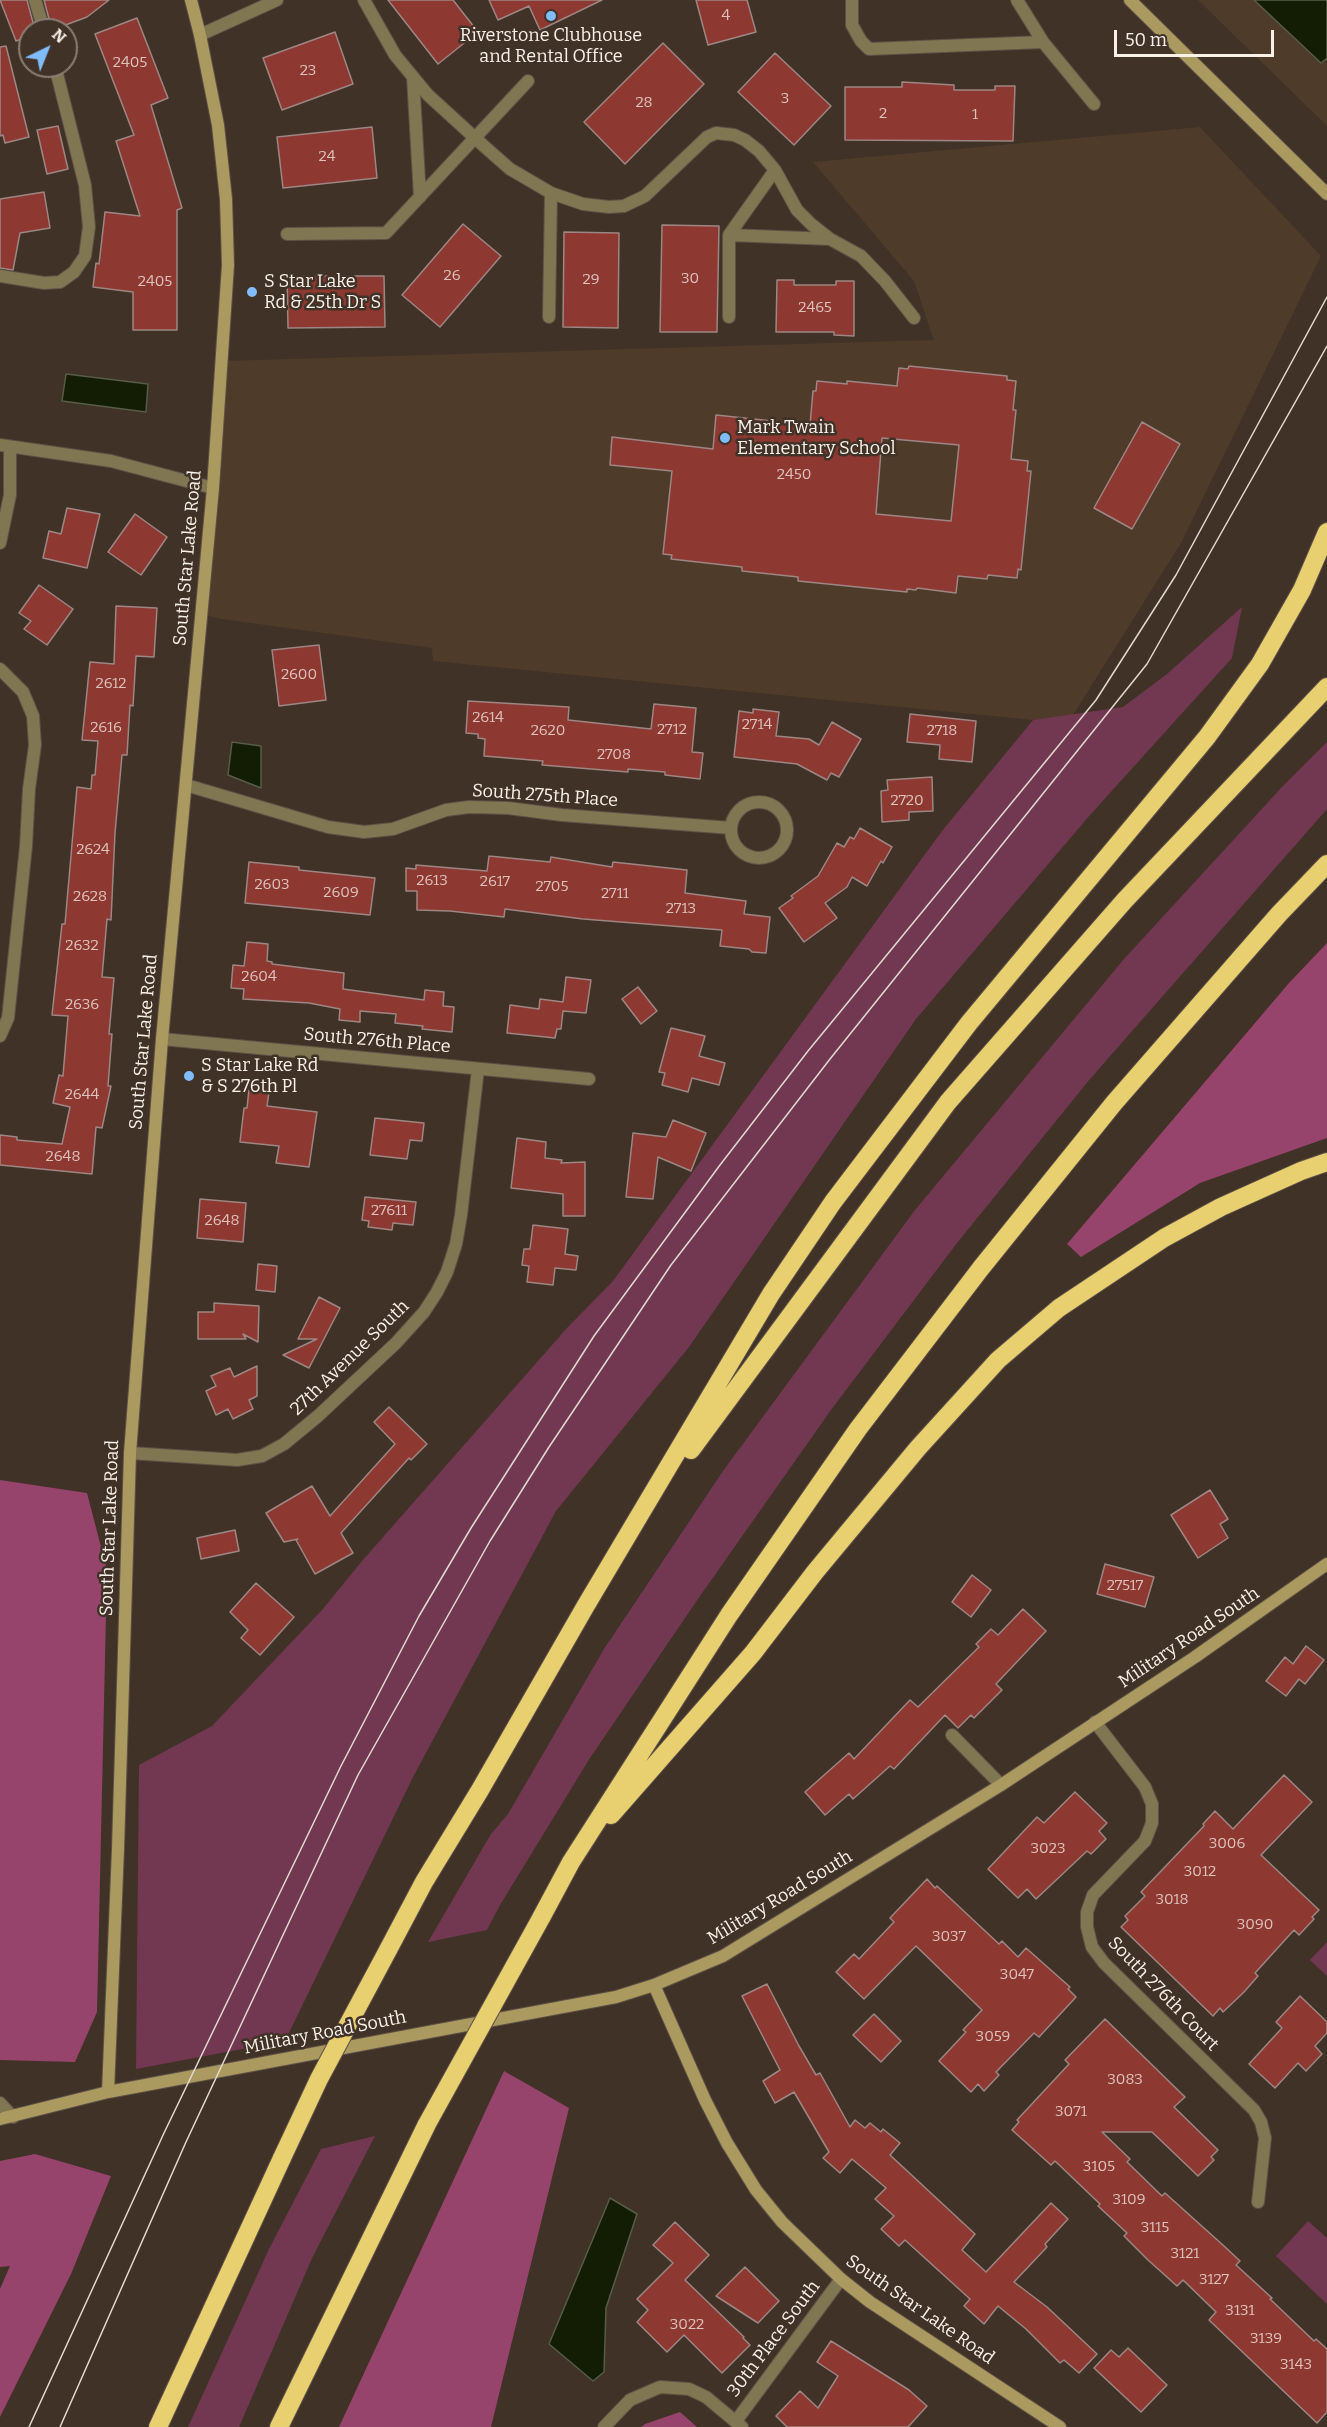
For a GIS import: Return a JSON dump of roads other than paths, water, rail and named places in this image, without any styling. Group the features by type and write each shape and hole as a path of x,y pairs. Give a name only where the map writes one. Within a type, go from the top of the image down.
{"highway":[{"path":"158,2427 319,2079 424,1882 771,1294 833,1202 969,1023 1213,728 1260,664 1302,590 1327,532"},
{"path":"632,1530 948,1102 1125,900 1327,687"},
{"path":"279,2427 427,2124 571,1862 729,1615 858,1429 981,1268 1114,1103 1279,914 1327,864"},
{"path":"571,1862 753,1653 815,1572 918,1448 998,1360 1059,1308 1164,1238 1221,1207 1301,1171 1327,1162"}],"street":[{"path":"35,0 40,18"},
{"name":"South Star Lake Road","path":"108,2092 130,1453 162,1039 213,488 227,275 226,199 218,125 201,35 191,0"},
{"path":"201,35 277,0"},
{"path":"364,0 395,55 412,77 474,138 510,168 551,193 609,207 633,203 662,183 707,137 716,133 725,133 745,140 759,151 775,170 797,210 830,239 861,256 870,264 914,318"},
{"path":"852,0 852,24 861,41 869,49 1042,42"},
{"path":"1017,0 1042,42 1094,104"},
{"path":"1130,0 1327,194"},
{"path":"412,77 420,196"},
{"path":"0,276 44,283 60,282 74,272 85,256 89,227 87,194 58,78"},
{"path":"287,234 386,233 528,81"},
{"path":"729,317 729,235 775,170"},
{"path":"549,316 551,193"},
{"path":"729,235 830,239"},
{"path":"0,543 10,495 5,446 111,461 213,488"},
{"path":"0,669 23,692 33,716 36,745 29,789 26,846 8,1018 0,1036"},
{"name":"South 275th Place","path":"186,785 328,827 364,832 393,829 446,810 469,807 508,808 562,815 731,828"},
{"path":"761,801 781,811 788,832 778,851 768,857 757,858 746,855 738,848 732,839 731,828 734,817 741,808 761,801"},
{"name":"South 276th Place","path":"162,1039 589,1079"},
{"name":"27th Avenue South","path":"130,1453 237,1460 262,1456 284,1444 318,1416 396,1343 424,1312 437,1292 447,1272 456,1244 478,1069"},
{"name":"Military Road South","path":"0,2119 108,2092 616,1997 654,1985 723,1956 1001,1785 1195,1657 1327,1564"},
{"name":"South 276th Court","path":"1095,1722 1145,1787 1152,1804 1152,1823 1145,1840 1093,1895 1087,1912 1087,1927 1092,1947 1104,1963 1254,2110 1261,2122 1265,2138 1258,2202"},
{"path":"952,1735 1001,1785"},
{"name":"South Star Lake Road","path":"654,1985 705,2100 727,2143 756,2190 782,2222 841,2280 870,2302 1060,2427"},
{"path":"0,2103 13,2116"},
{"name":"30th Place South","path":"739,2424 841,2280"},
{"path":"604,2427 630,2400 660,2387 689,2389 706,2397 739,2424"}],"tram line":[{"path":"29,2427 164,2133 341,1766 419,1616 471,1528 594,1336 720,1165 808,1051 1096,700 1176,575 1327,297"},
{"path":"60,2427 186,2142 358,1775 490,1541 549,1447 671,1265 830,1059 1147,664 1327,346"}],"place":[{"name":"Riverstone Clubhouse and Rental Office","path":"551,16"},
{"name":"S Star Lake Rd & 25th Dr S","path":"252,292"},
{"name":"Mark Twain Elementary School","path":"725,438"},
{"name":"S Star Lake Rd & S 276th Pl","path":"189,1076"}]}
